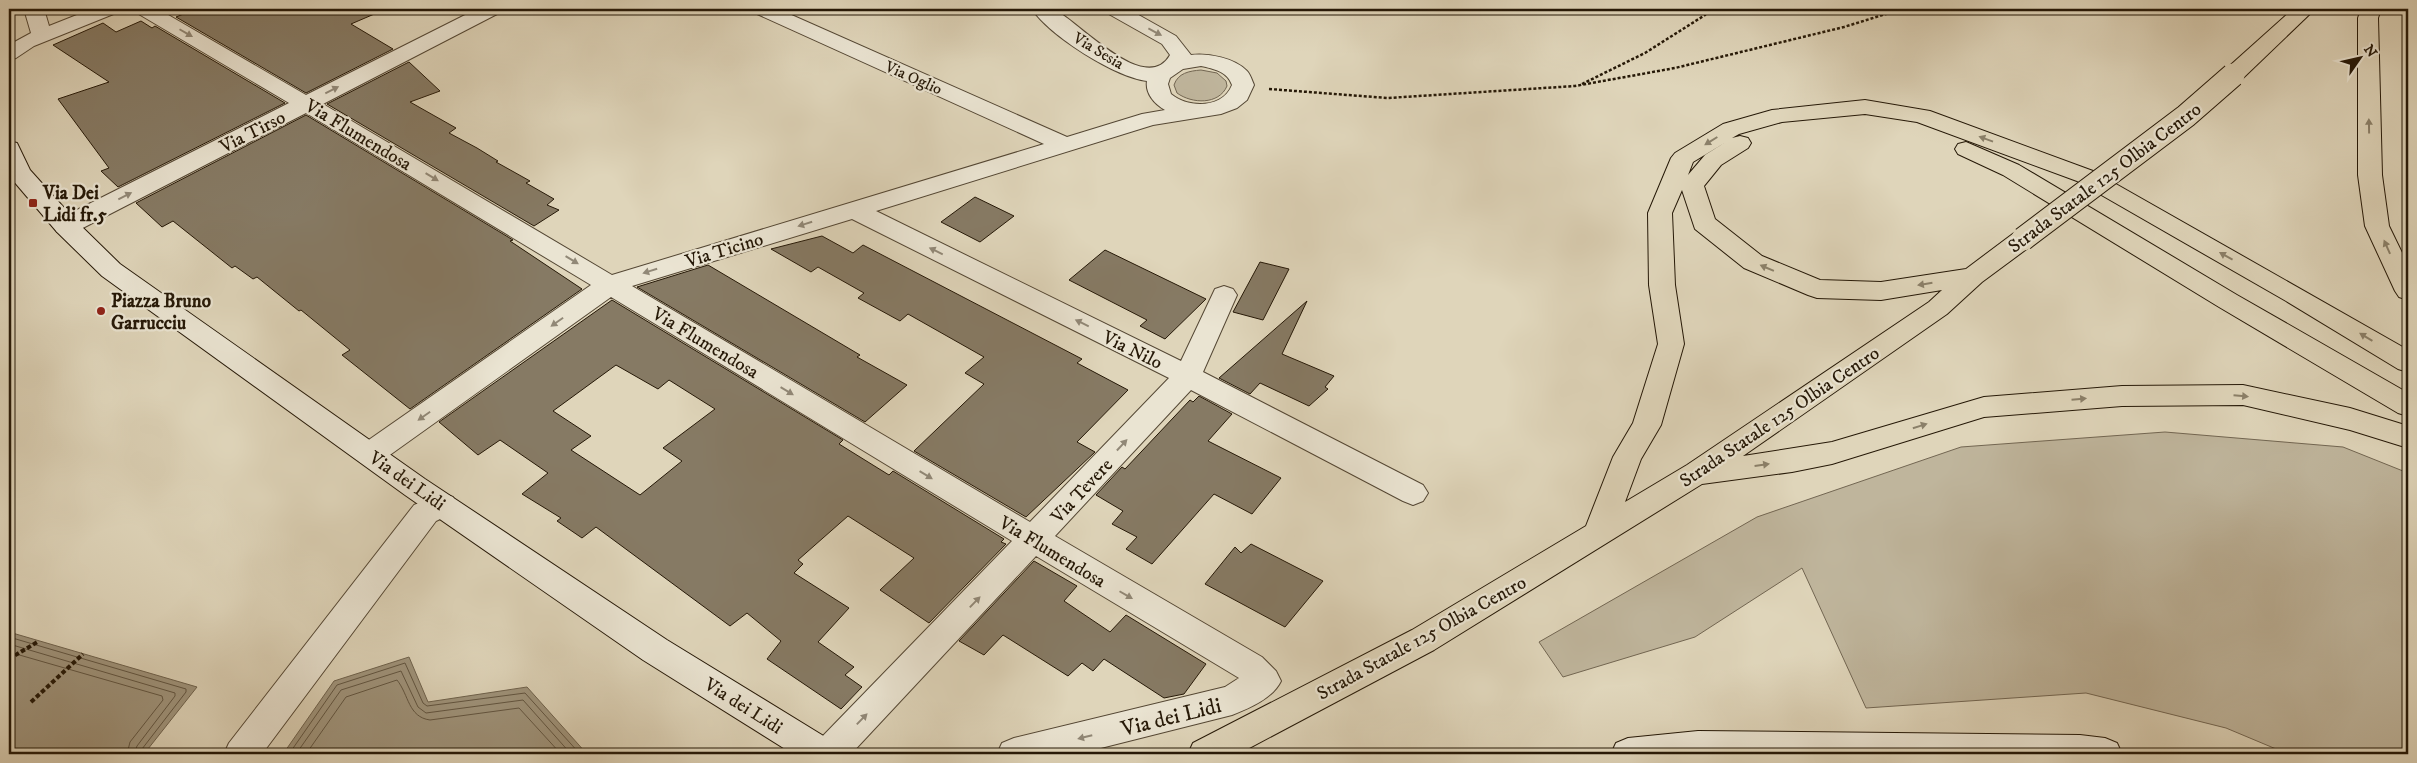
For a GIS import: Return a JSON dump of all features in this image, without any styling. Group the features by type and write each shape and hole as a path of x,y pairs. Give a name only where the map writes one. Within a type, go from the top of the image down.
{"main road":[{"name":"Strada Statale 125 Olbia Centro","path":"1205,754 1423,640 1696,473 1938,308 1973,276 2186,116 2234,75 2304,9"},
{"path":"2371,9 2368,18 2370,175 2377,226 2408,291"},
{"path":"1598,534 1627,457 1647,425 1671,344 1662,285 1660,213 1683,158 1731,128 1780,115 1865,107 1922,116 2085,176 2287,290 2408,362"},
{"path":"1973,276 1881,291 1817,289 1753,262 1704,223 1692,185 1713,160 1745,140 1815,122 1882,125 1950,142 2011,170 2228,301 2408,406"},
{"path":"2017,150 2070,187 2158,243 2408,394"},
{"path":"1696,473 1792,461 1832,453 1984,407 2122,396 2242,395 2350,419 2408,437"}],"street":[{"path":"34,9 42,36"},
{"path":"9,54 27,42 109,9"},
{"name":"Via Flumendosa","path":"144,9 308,103 1034,540 1250,667 1264,681"},
{"name":"Via Tirso","path":"66,226 492,9"},
{"name":"Via Oglio","path":"762,9 1066,145"},
{"name":"Via Sesia","path":"1042,9 1080,40 1134,71 1165,76"},
{"path":"1114,9 1169,40 1182,54 1165,76 1147,107 1118,128"},
{"path":"1201,60 1227,66 1242,79 1244,87 1241,95 1234,102 1224,107 1197,111 1171,105 1162,98 1165,76 1201,60"},
{"name":"Via Ticino","path":"370,454 611,284 1118,128 1150,119 1197,111"},
{"name":"Via dei Lidi","path":"12,162 66,226 111,270 442,505 655,650 823,754"},
{"name":"Via Nilo","path":"852,209 1188,376 1413,493"},
{"name":"Via Tevere","path":"828,754 1034,540 1188,376 1224,295"},
{"path":"241,754 425,514 442,505"},
{"name":"Via dei Lidi","path":"1014,754 1232,700 1264,681"},
{"path":"1628,754 1698,748 2080,751 2105,754"}],"path":[{"path":"1575,86 1610,73 1648,53 1706,15 1709,9"},
{"path":"1244,87 1388,98 1575,86 1675,68 1844,27 1902,9"},
{"path":"9,659 39,641"},
{"path":"31,702 83,654"}],"shaded area":[{"path":"1201,70 1217,73 1226,81 1227,86 1218,97 1197,101 1177,93 1174,85 1181,75"},
{"path":"2165,432 2343,447 2408,473 2408,754 2288,754 2226,728 2086,693 1866,708 1802,568 1695,637 1563,677 1539,642 1757,517 1961,447"}],"water":[{"path":"9,632 197,687 144,754 9,754"},
{"path":"409,657 428,702 527,687 587,754 283,754 334,681"}],"building":[{"path":"196,9 386,9 351,24 393,49 306,93 176,17"},
{"path":"141,21 152,28 155,26 285,103 118,187 101,171 109,168 58,99 109,82 53,45 103,23 116,32"},
{"path":"409,62 440,91 410,102 456,128 449,133 530,181 526,183 554,199 547,205 559,210 534,226 327,104"},
{"path":"306,115 513,240 510,241 582,289 410,409 342,355 350,350 301,310 299,311 257,277 253,279 235,266 232,268 173,221 162,227 136,203"},
{"path":"975,197 1014,216 980,242 941,222"},
{"path":"822,236 853,253 863,245 1082,359 1077,363 1128,390 1077,442 1095,452 1026,517 914,451 984,384 965,373 984,357 908,314 900,321 858,298 864,293 818,267 811,272 771,249"},
{"path":"1105,250 1206,299 1165,339 1140,326 1147,320 1069,280"},
{"path":"1260,262 1289,269 1263,320 1233,312"},
{"path":"708,265 860,355 857,357 907,385 865,422 637,287"},
{"path":"612,300 843,440 839,444 889,475 893,471 1004,539 1001,542 1006,544 929,623 880,590 914,558 848,516 798,560 803,564 794,573 849,608 818,642 854,667 845,675 862,687 841,709 767,659 781,641 747,613 730,626 596,527 582,538 557,521 561,518 522,494 548,473 500,440 478,455 439,422","holes":["616,365 658,389 669,380 715,409 663,448 682,461 640,495 571,450 591,436 553,411"]},
{"path":"1307,301 1282,354 1334,376 1325,387 1328,389 1309,406 1260,383 1250,394 1219,378"},
{"path":"1199,396 1232,414 1208,441 1281,478 1252,514 1214,494 1152,564 1126,549 1137,537 1112,524 1123,511 1096,495 1122,467 1125,469 1190,400 1193,402"},
{"path":"1251,544 1323,581 1285,627 1205,584 1235,547 1241,553"},
{"path":"1034,561 1077,586 1064,601 1110,632 1126,615 1206,664 1184,694 1164,698 1104,659 1093,671 1082,663 1068,676 1003,635 984,655 959,641"}],"place":[{"name":"Via Dei Lidi fr.5","path":"33,203"},
{"name":"Piazza Bruno Garrucciu","path":"101,311"}]}
